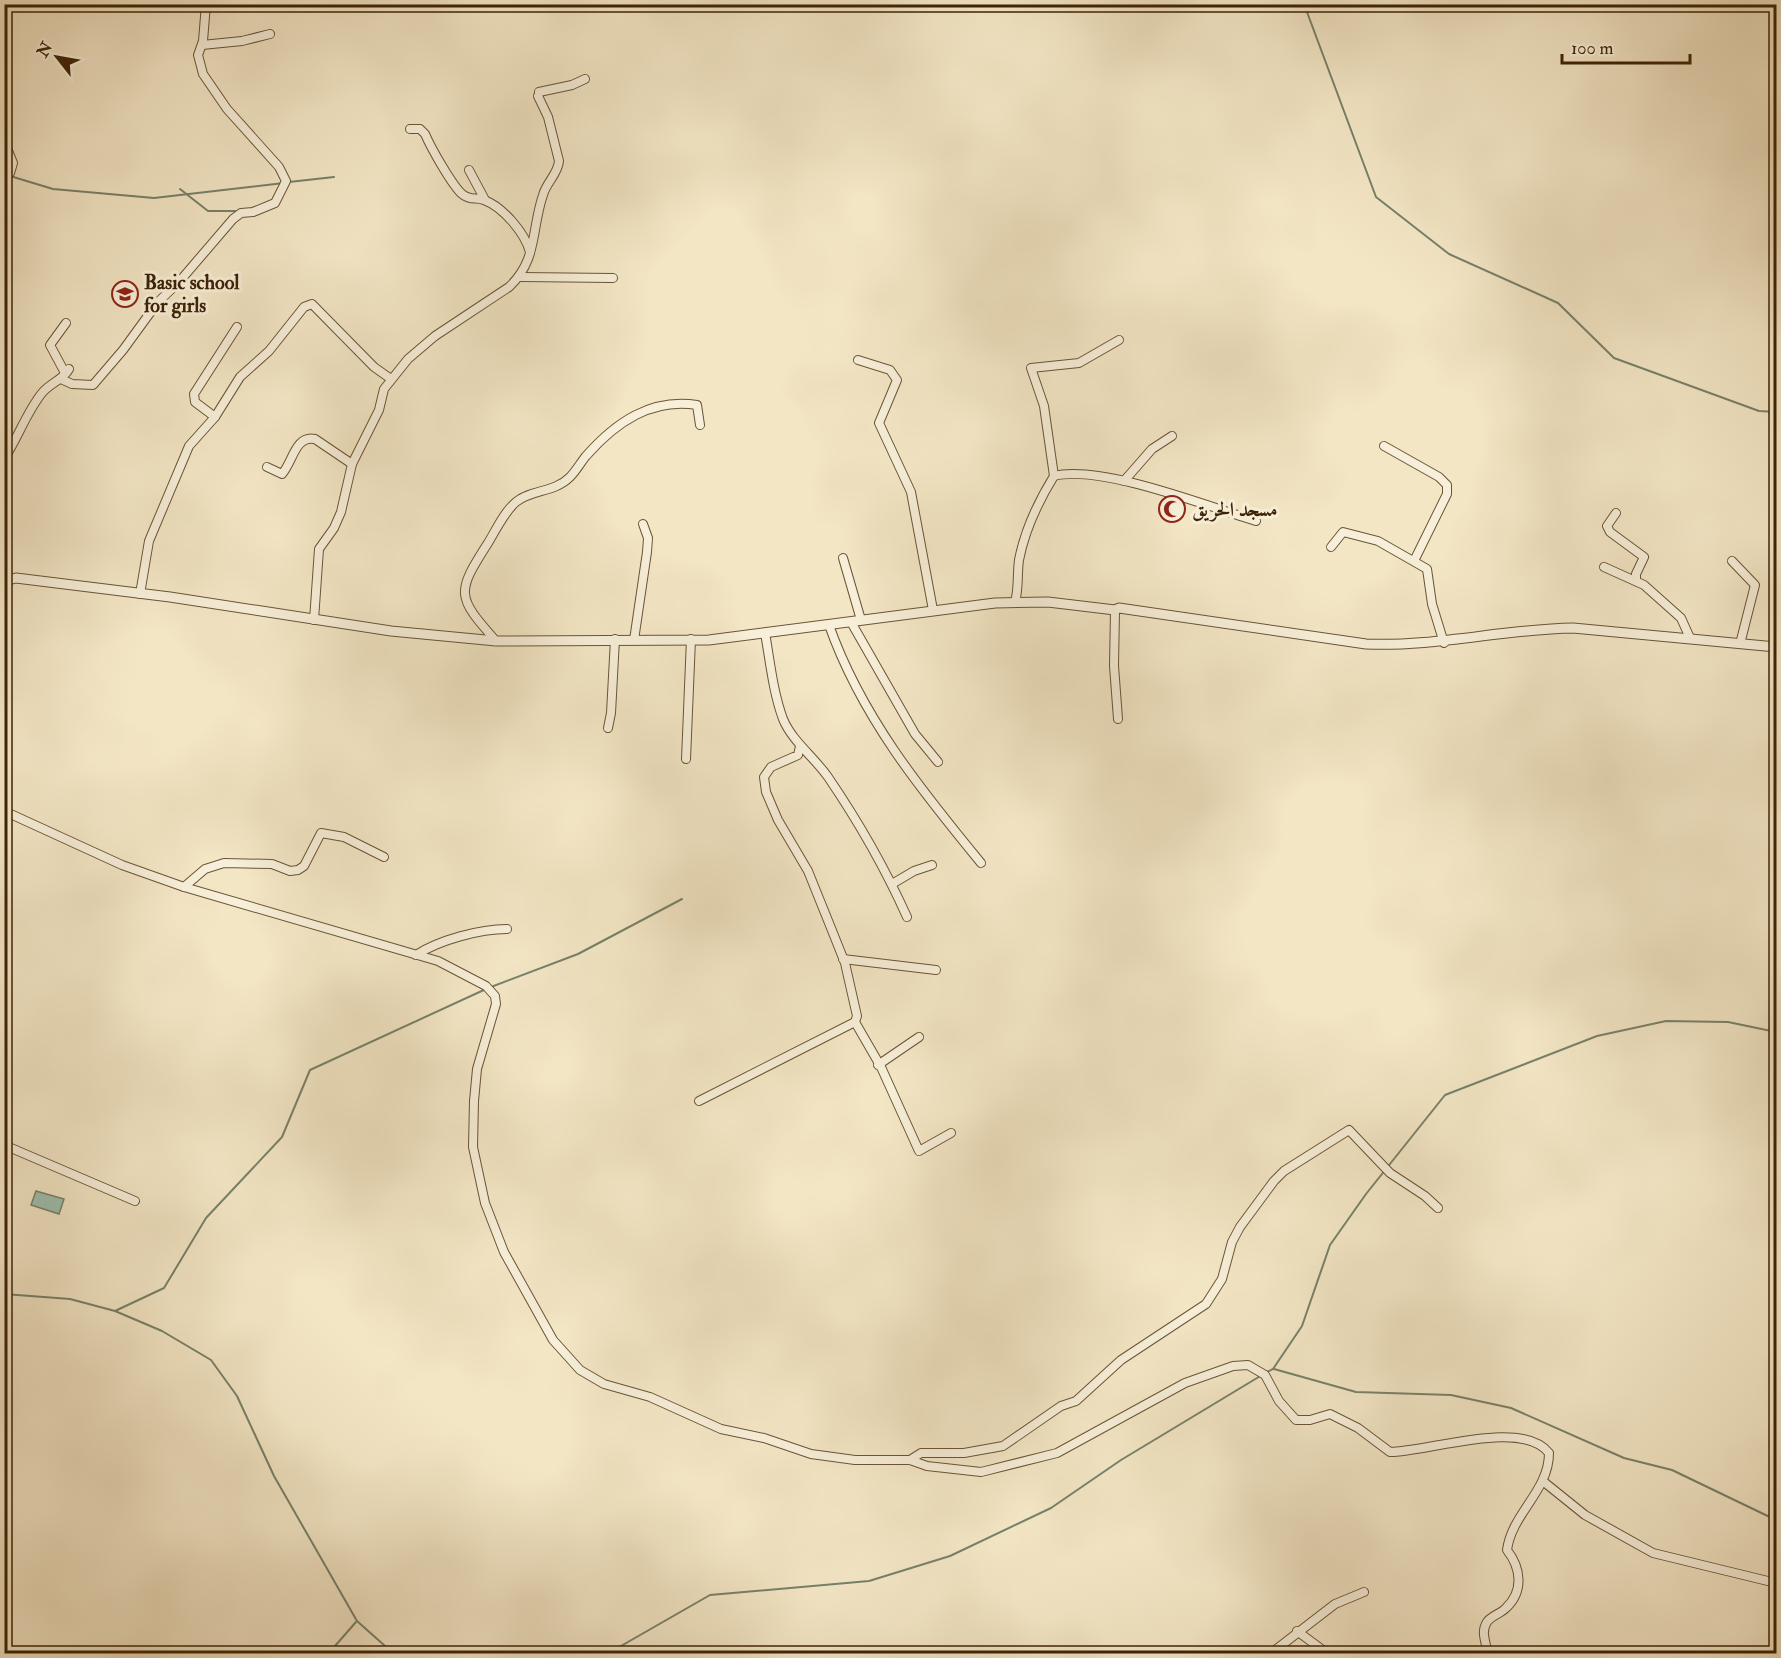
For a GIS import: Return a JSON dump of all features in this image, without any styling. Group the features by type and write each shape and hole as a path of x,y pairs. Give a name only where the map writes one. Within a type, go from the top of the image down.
{"street":[{"path":"66,323 50,345 72,384 93,385 123,350 158,302 179,282 233,219 241,213 253,212 275,203 284,188 286,181 279,167 212,90 199,62 206,4"},
{"path":"202,45 270,34"},
{"path":"314,620 319,549 334,528 341,512 352,464 379,410 384,389 408,359 435,336 489,302 520,277 531,256 543,193 559,161 548,117 539,94 585,79"},
{"path":"410,129 420,129 425,134 459,191 470,199 485,200 499,209 527,241 531,256"},
{"path":"4,141 13,163 9,172 4,175"},
{"path":"469,170 485,200"},
{"path":"520,277 613,278"},
{"path":"140,594 149,541 180,462 189,446 215,417 240,377 269,351 304,308 312,304 374,368 391,379"},
{"path":"215,417 195,402 194,394 237,327"},
{"path":"1015,602 1019,563 1029,521 1054,476 1044,406 1031,368 1051,368 1079,363 1119,340"},
{"path":"858,360 890,370 897,380 879,423 911,492 933,610"},
{"path":"4,459 33,405 44,390 65,374"},
{"path":"496,641 469,608 464,590 465,580 516,502 559,486 570,477 602,440 640,410 668,404 697,405 700,425"},
{"path":"1124,481 1152,450 1172,436"},
{"path":"267,467 282,474 302,441 308,438 315,440 352,464"},
{"path":"1384,446 1438,477 1447,485 1447,494 1414,561"},
{"path":"1054,476 1062,474 1124,481 1152,487 1256,521"},
{"path":"1616,513 1607,526 1610,532 1644,557 1636,574 1636,580"},
{"path":"634,640 647,552 648,537 643,524"},
{"path":"1331,547 1343,532 1378,541 1427,568 1432,604 1444,642"},
{"path":"843,558 856,621 915,734 938,762"},
{"path":"1732,561 1755,585 1740,644"},
{"path":"1604,567 1636,580 1681,618 1690,638"},
{"path":"4,581 16,578 391,631 496,641 691,639 829,626 933,610 1015,602 1048,602 1115,610 1119,608 1366,644 1398,646 1542,628 1574,628 1776,647"},
{"path":"1115,610 1114,666 1118,719"},
{"path":"829,626 853,681 904,767 981,863"},
{"path":"765,633 782,717 800,746 821,767 835,788 892,884 907,917"},
{"path":"608,728 611,713 615,639"},
{"path":"686,759 691,639"},
{"path":"699,1101 855,1022 857,1016 843,959 815,888 778,820 765,785 764,777 771,767 798,755 800,746"},
{"path":"4,811 122,865 184,887 416,955 457,970 486,986 495,996 496,1004 475,1081 473,1147 485,1203 504,1252 553,1340 580,1370 604,1384 650,1397 721,1429 764,1438 811,1454 855,1460 910,1460 927,1466 981,1472 1057,1453 1185,1383 1233,1366 1248,1365 1264,1375 1279,1401 1296,1420 1310,1420 1329,1414 1358,1428 1390,1452 1511,1438 1536,1441 1549,1453 1544,1482 1529,1502 1509,1538 1507,1550 1519,1568 1520,1579 1512,1601 1488,1620 1484,1629 1487,1653"},
{"path":"184,887 205,869 224,862 272,864 290,871 298,870 304,866 321,833 344,837 384,857"},
{"path":"892,884 914,870 932,865"},
{"path":"416,955 437,942 493,929 507,929"},
{"path":"843,959 936,970"},
{"path":"855,1022 919,1151 951,1133"},
{"path":"878,1065 919,1037"},
{"path":"910,1460 921,1453 964,1453 1003,1446 1061,1406 1076,1401 1121,1360 1206,1304 1222,1279 1232,1242 1240,1227 1274,1181 1284,1171 1349,1130 1390,1173 1425,1196 1438,1208"},
{"path":"4,1144 135,1201"},
{"path":"1544,1482 1585,1515 1653,1553 1776,1583"},
{"path":"1270,1653 1335,1604 1364,1592"},
{"path":"1297,1631 1328,1653"}],"shaded area":[{"path":"36,1191 64,1199 59,1214 31,1205"}],"waterway":[{"path":"1304,4 1376,197 1449,254 1558,303 1614,358 1759,411 1776,412"},
{"path":"10,176 53,189 154,198 284,183"},
{"path":"289,182 334,177"},
{"path":"180,189 208,211 235,211"},
{"path":"491,987 578,954 682,899"},
{"path":"115,1311 164,1288 206,1218 282,1137 310,1070 486,989"},
{"path":"1267,1372 1273,1369 1302,1326 1330,1245 1366,1194 1445,1095 1597,1036 1666,1021 1728,1022 1776,1032"},
{"path":"4,1294 70,1299 115,1311 162,1331 211,1360 237,1396 274,1476 357,1621 394,1654"},
{"path":"1274,1369 1356,1392 1451,1395 1511,1408 1624,1458 1672,1470 1776,1520"},
{"path":"607,1654 710,1595 869,1581 950,1556 1051,1508 1121,1460 1262,1375"},
{"path":"328,1654 356,1622"}],"place":[{"name":"Basic school for girls","path":"125,294"},
{"name":"مسجد الحريق","path":"1172,509"}]}
